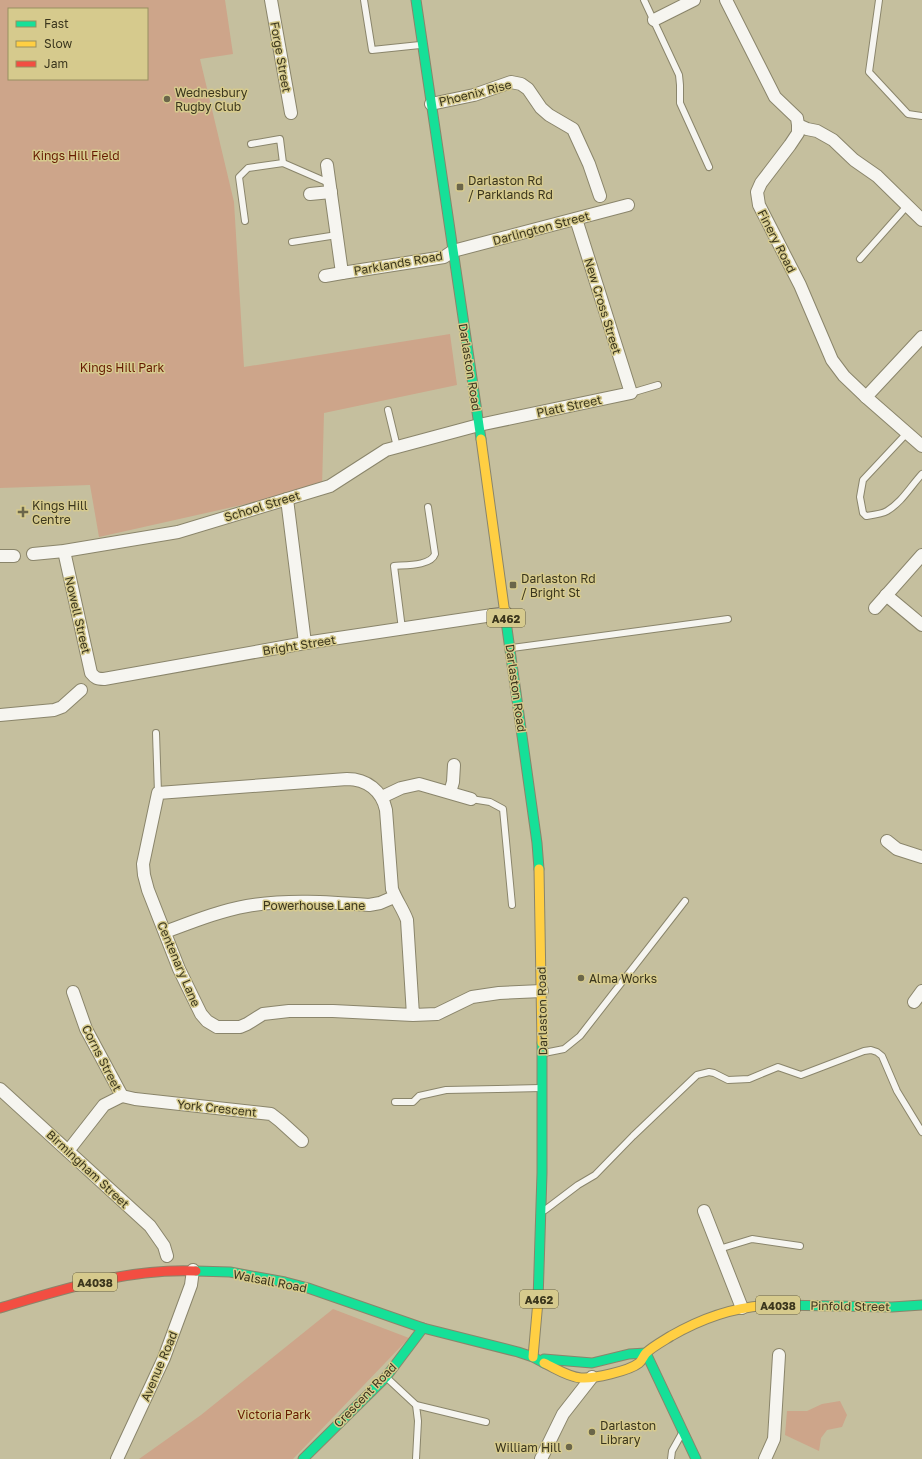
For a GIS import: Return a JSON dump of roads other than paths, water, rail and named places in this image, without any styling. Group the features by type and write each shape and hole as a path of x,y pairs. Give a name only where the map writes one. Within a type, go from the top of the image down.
{"main road":[{"name":"Darlaston Road","path":"416,0 506,613 537,843 540,885 543,1088 542,1213 538,1316 533,1358"},
{"name":"Walsall Road","path":"0,1308 82,1284 115,1278 175,1270 230,1272 285,1282 308,1288 424,1328 518,1352 533,1358"},
{"name":"Pinfold Street","path":"646,1353 691,1325 715,1315 758,1305 892,1307 922,1305"},
{"name":"Crescent Road","path":"303,1459 386,1377 424,1328"},
{"name":"A4038","path":"533,1358 592,1362 629,1354 646,1353"},
{"name":"A4038","path":"533,1358 566,1374 580,1378 626,1370 640,1363 646,1353"},
{"path":"646,1353 659,1385 684,1431 696,1459"}],"street":[{"name":"Forge Street","path":"271,0 291,113"},
{"path":"654,20 694,0"},
{"path":"726,0 776,97 797,118 798,125 817,131 834,140 854,160 877,176 922,220"},
{"name":"Phoenix Rise","path":"431,104 474,95 511,82 521,84 528,89 541,108 549,115 573,129 589,164 600,196"},
{"name":"Finery Road","path":"798,125 798,133 760,183 757,192 759,205 800,285 832,360 844,376 922,446"},
{"name":"Parklands Road","path":"328,165 342,273"},
{"path":"310,194 330,188"},
{"name":"Darlington Street","path":"453,251 576,219 604,210 628,205"},
{"name":"New Cross Street","path":"576,219 630,393"},
{"name":"Parklands Road","path":"325,276 444,257 453,251"},
{"path":"866,396 922,336"},
{"name":"Platt Street","path":"479,425 630,393"},
{"name":"School Street","path":"33,554 64,551 178,532 330,486 386,450 479,425"},
{"path":"287,499 305,643"},
{"name":"Nowell Street","path":"64,551 91,672 94,677"},
{"path":"875,608 922,555"},
{"path":"0,556 14,556"},
{"path":"886,595 922,625"},
{"name":"Bright Street","path":"94,677 104,679 305,643 506,613"},
{"path":"0,715 54,710 62,707 81,690"},
{"path":"450,792 453,782 454,765"},
{"path":"158,794 355,779 363,781 378,791 382,797 386,810 392,889 394,897 404,912 407,920 413,1015"},
{"path":"382,797 401,788 419,784 471,799"},
{"name":"Centenary Lane","path":"158,794 143,864 144,875 148,890 194,1001 201,1014 217,1026 240,1027 263,1014 283,1012 333,1011 413,1015 437,1014 472,997 499,993 542,991"},
{"path":"886,841 897,849 922,857"},
{"name":"Powerhouse Lane","path":"165,932 206,917 247,906 293,902 369,905 380,903 394,897"},
{"path":"914,1002 922,991"},
{"name":"Corns Street","path":"68,1150 104,1105 122,1096 86,1029 73,992"},
{"name":"Birmingham Street","path":"0,1089 150,1226 164,1246 167,1256"},
{"name":"York Crescent","path":"122,1096 136,1099 271,1114 302,1141"},
{"path":"704,1211 742,1308"},
{"name":"Avenue Road","path":"116,1459 164,1358 186,1299 193,1270"},
{"path":"765,1459 774,1438 779,1355"},
{"path":"541,1459 563,1414 592,1377"}],"lane":[{"path":"364,0 372,50 422,45"},
{"path":"644,0 679,75 680,103 709,167"},
{"path":"879,0 869,72 908,114 922,116"},
{"path":"251,144 280,139 283,163"},
{"path":"244,221 239,177 248,168 283,163 330,188"},
{"path":"860,259 907,206"},
{"path":"292,242 337,235"},
{"name":"Platt Street","path":"630,393 658,385"},
{"path":"388,410 397,447"},
{"path":"907,433 863,480 860,497 863,513 866,516 886,512 906,496 922,474"},
{"path":"402,629 394,566 428,562 434,558 435,554 428,507"},
{"path":"511,648 728,620"},
{"name":"Centenary Lane","path":"156,733 158,794"},
{"path":"471,799 490,802 503,809 512,905"},
{"path":"542,1054 564,1049 580,1036 684,901"},
{"path":"542,1213 578,1185 595,1174 692,1080 704,1073 714,1073 728,1080 749,1079 778,1067 801,1075 864,1051 871,1050 877,1052 885,1060 897,1091 922,1132"},
{"path":"395,1102 413,1102 419,1096 446,1090 543,1088"},
{"path":"719,1249 752,1239 800,1246"},
{"path":"386,1377 416,1405 486,1422"},
{"path":"416,1405 418,1421 416,1459"},
{"path":"671,1459 672,1451 684,1431"}],"place":[{"name":"Wednesbury Rugby Club","path":"167,99"},
{"name":"Darlaston Rd / Parklands Rd","path":"460,187"},
{"name":"Kings Hill Centre","path":"23,512"},
{"name":"Darlaston Rd / Bright St","path":"513,585"},
{"name":"Alma Works","path":"581,978"},
{"name":"Darlaston Library","path":"592,1432"},
{"name":"William Hill","path":"569,1447"}],"park label":[{"name":"Kings Hill Field","path":"76,155"},
{"name":"Kings Hill Park","path":"122,367"},
{"name":"Victoria Park","path":"274,1414"}]}
